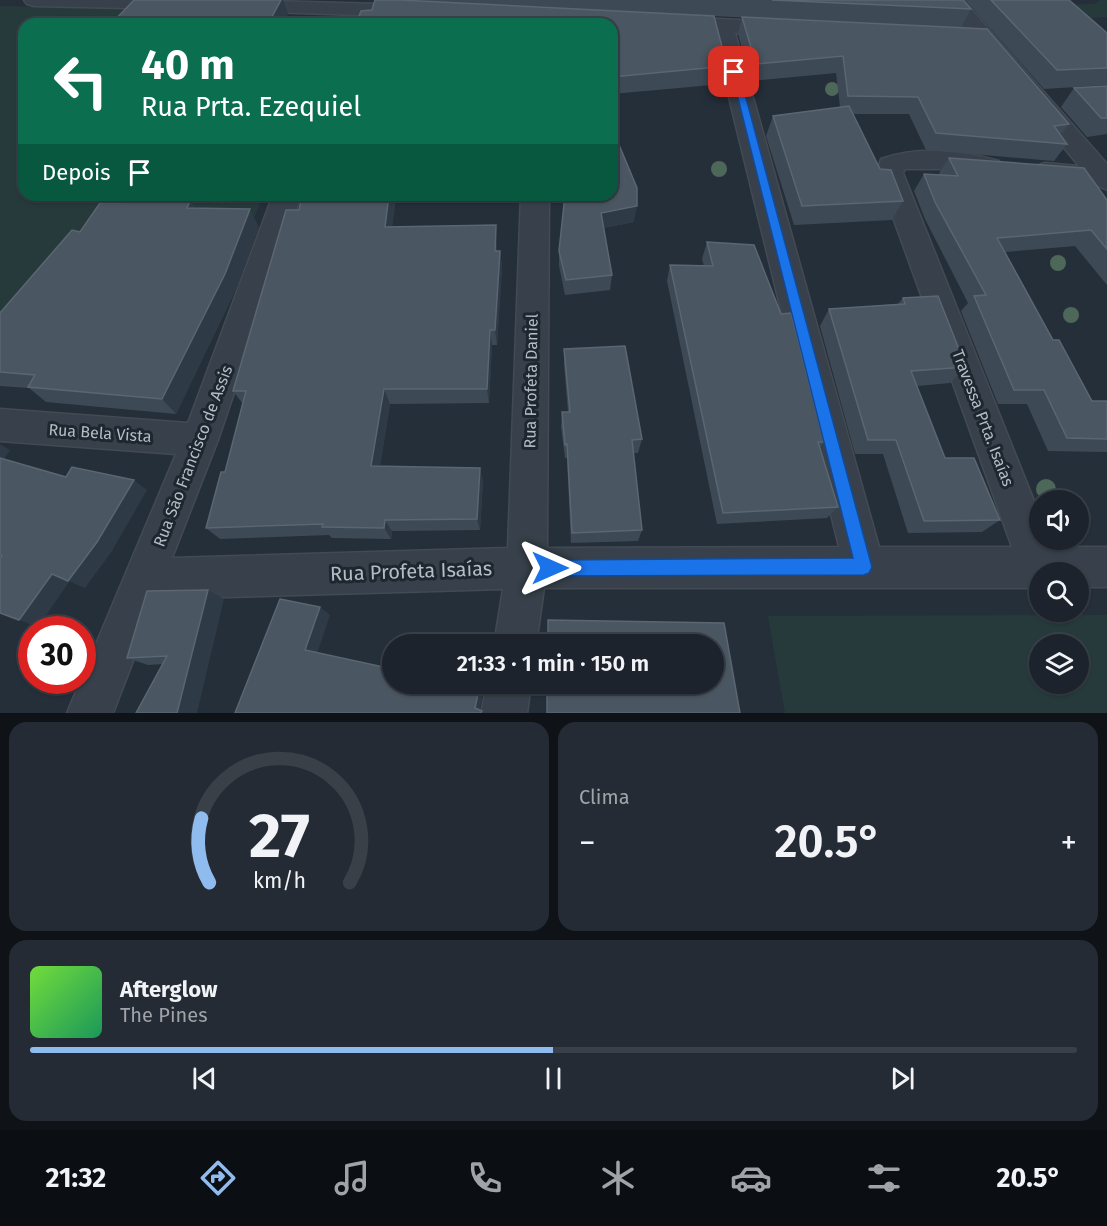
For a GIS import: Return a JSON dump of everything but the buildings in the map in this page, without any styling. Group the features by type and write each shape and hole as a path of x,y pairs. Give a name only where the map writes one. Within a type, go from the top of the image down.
{"street":[{"path":"34,0 200,4"},
{"path":"952,0 985,38 1048,98 1105,179"},
{"path":"224,4 435,12"},
{"path":"654,23 806,30"},
{"path":"722,27 864,567"},
{"path":"961,37 985,38"},
{"name":"Travessa Prta. Isaías","path":"1038,562 890,174 890,165 900,161 915,160 1105,179"},
{"name":"Rua São Francisco de Assis","path":"90,713 146,579 200,440 285,201"},
{"name":"Rua Profeta Daniel","path":"517,634 527,568 535,201"},
{"name":"Rua Bela Vista","path":"0,425 200,440"},
{"name":"Rua Profeta Isaías","path":"1089,567 1107,567"},
{"name":"Rua Profeta Isaías","path":"146,579 527,568 1029,568"},
{"path":"504,713 507,694"}],"shaded area":[{"path":"1101,0 1107,0 1107,17 1064,19 1056,5 1095,4"},
{"path":"0,6 195,10 192,18 18,18 18,201 261,201 253,220 0,356"},
{"path":"1029,615 1029,622 1089,622 1089,615 1107,615 1107,713 785,713 768,616"}],"route":[{"path":"550,568 864,567 734,72"}]}
